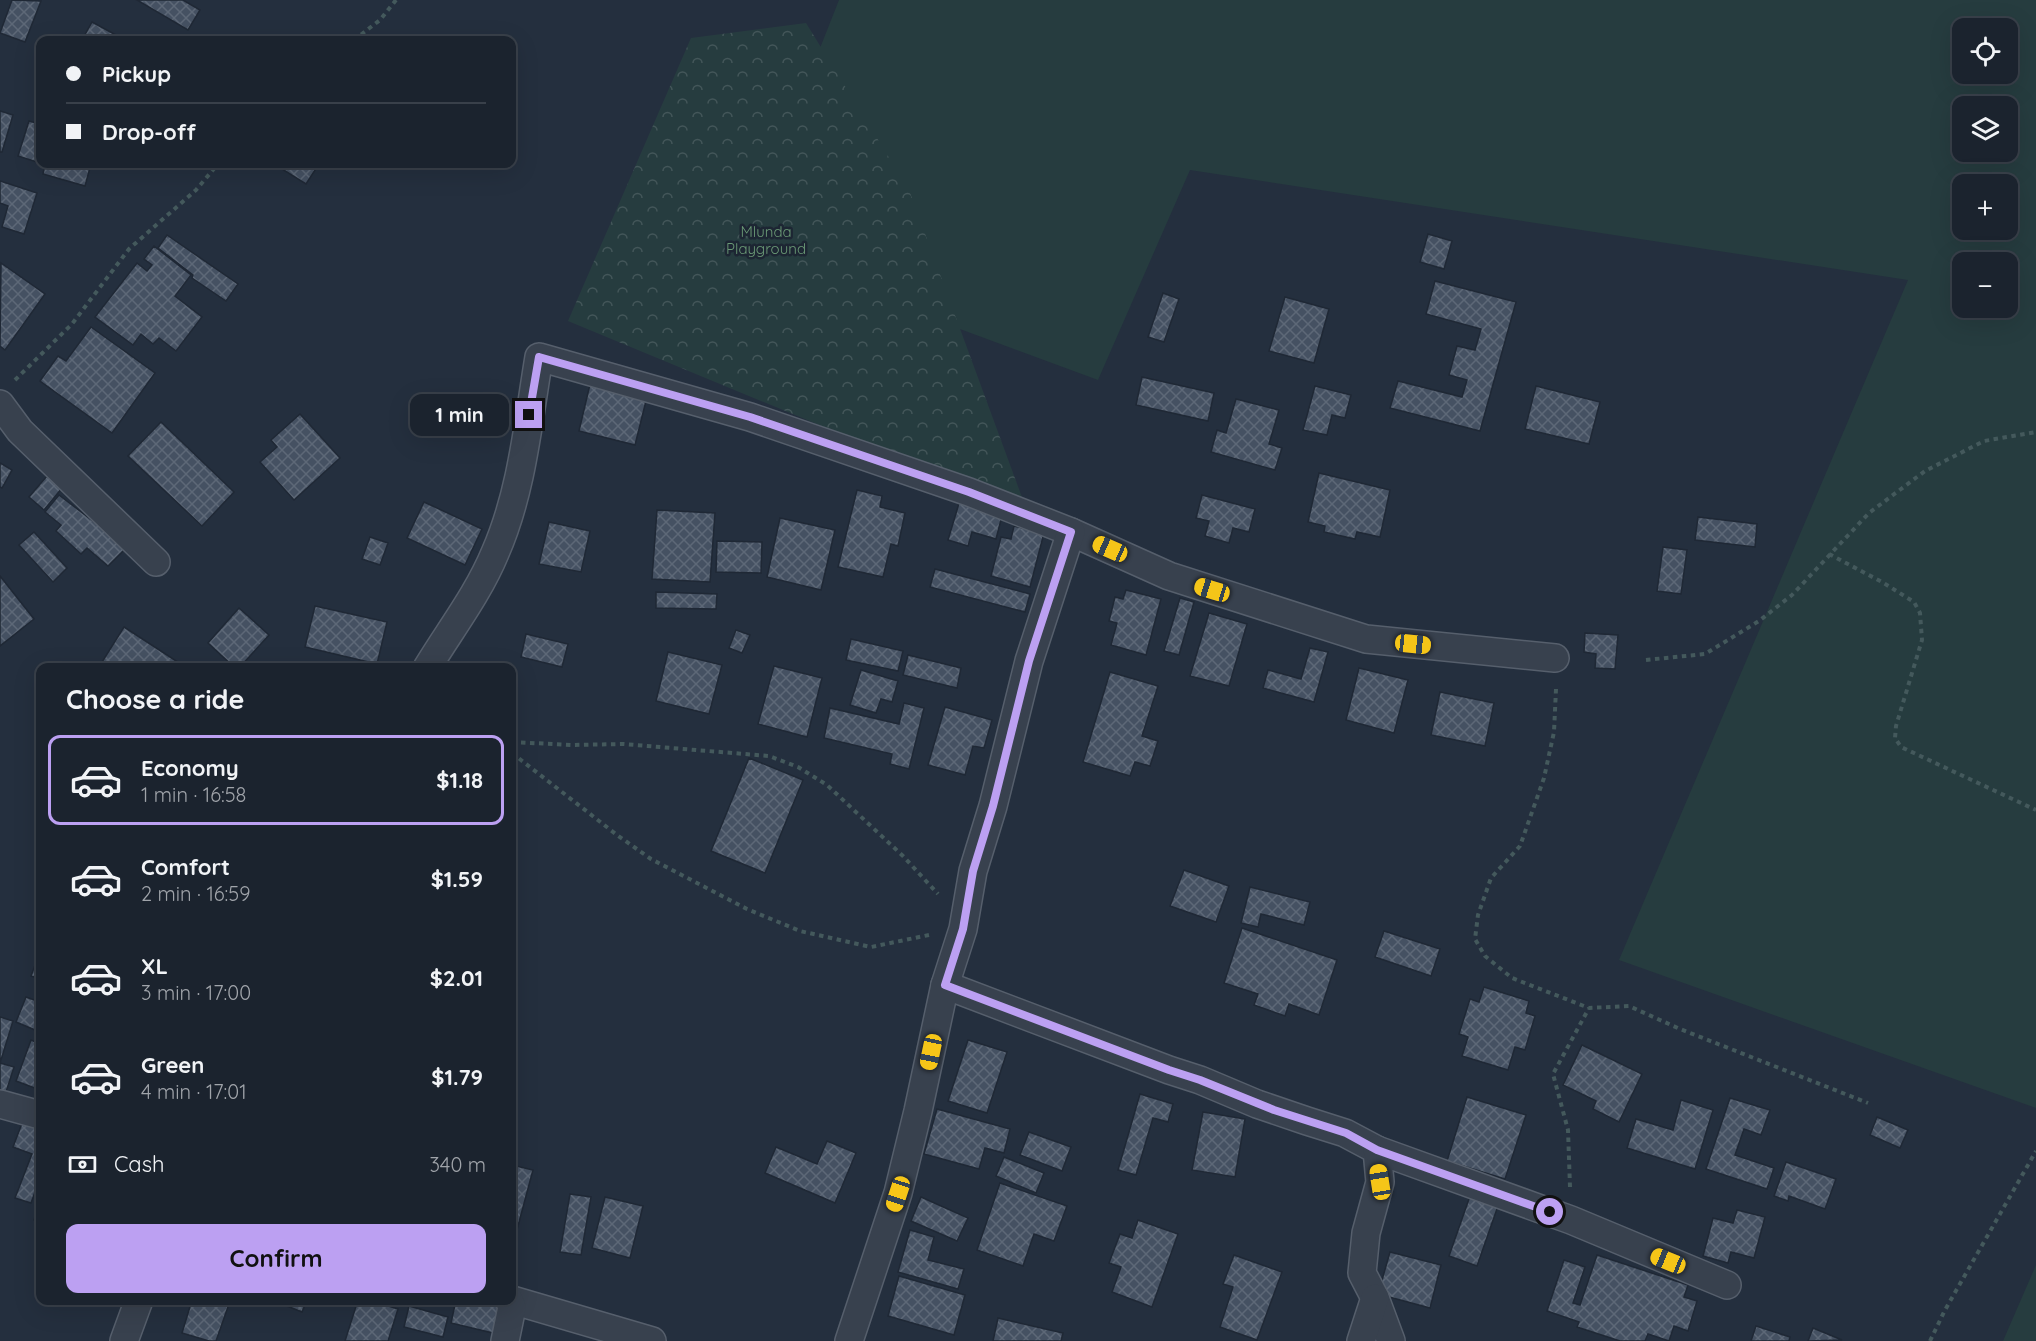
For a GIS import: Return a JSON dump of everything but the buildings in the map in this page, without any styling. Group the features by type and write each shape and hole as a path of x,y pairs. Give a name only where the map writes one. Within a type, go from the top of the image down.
{"street":[{"path":"431,663 495,555 513,506 539,357 750,417 969,492 1071,532 1169,576 1366,639 1555,658"},
{"path":"4,396 20,430 156,562"},
{"path":"849,1341 898,1194 945,985 963,929 973,871 993,806 1029,661 1071,532"},
{"path":"945,985 1200,1080 1257,1104 1346,1133 1377,1150 1571,1220 1727,1285"},
{"path":"0,1104 36,1114"},
{"path":"1377,1150 1380,1182 1366,1233 1362,1273 1375,1298 1391,1341"},
{"path":"1361,1341 1375,1298"},
{"path":"516,1302 652,1341"},
{"path":"124,1341 137,1305"},
{"path":"505,1341 511,1305"}],"path":[{"path":"359,36 380,20 396,0"},
{"path":"4,396 72,324 129,249 196,189 214,168"},
{"path":"1646,660 1705,654 1760,621 1792,595 1869,513 1925,471 1984,441 2036,432"},
{"path":"1829,554 1914,602 1920,613 1922,640 1896,726 1895,738 1901,747 2036,810"},
{"path":"1555,658 1557,692 1554,732 1544,778 1520,846 1491,878 1478,915 1475,939 1485,956 1512,978 1589,1008 1629,1006 1680,1029 1868,1103"},
{"path":"516,742 571,745 623,744 769,756 798,767 827,785 903,856 945,902 963,929 871,947 800,931 747,909 651,859 516,756"},
{"path":"1571,1220 1568,1130 1553,1074 1589,1008"},
{"path":"1930,1341 1945,1310 2036,1151"}],"green space":[{"path":"839,0 2036,0 2036,1108 1619,960 1908,280 1190,170 1098,380 741,248"},
{"name":"Mlunda Playground","path":"806,23 909,190 1027,511 568,321 691,38"},
{"path":"2036,1265 2036,1341 2003,1341"}],"route":[{"path":"529,415 539,357 750,417 969,492 1071,532 1029,661 993,806 973,871 963,929 945,985 1044,1024 1200,1080 1257,1104 1346,1133 1377,1150 1550,1212"}]}
